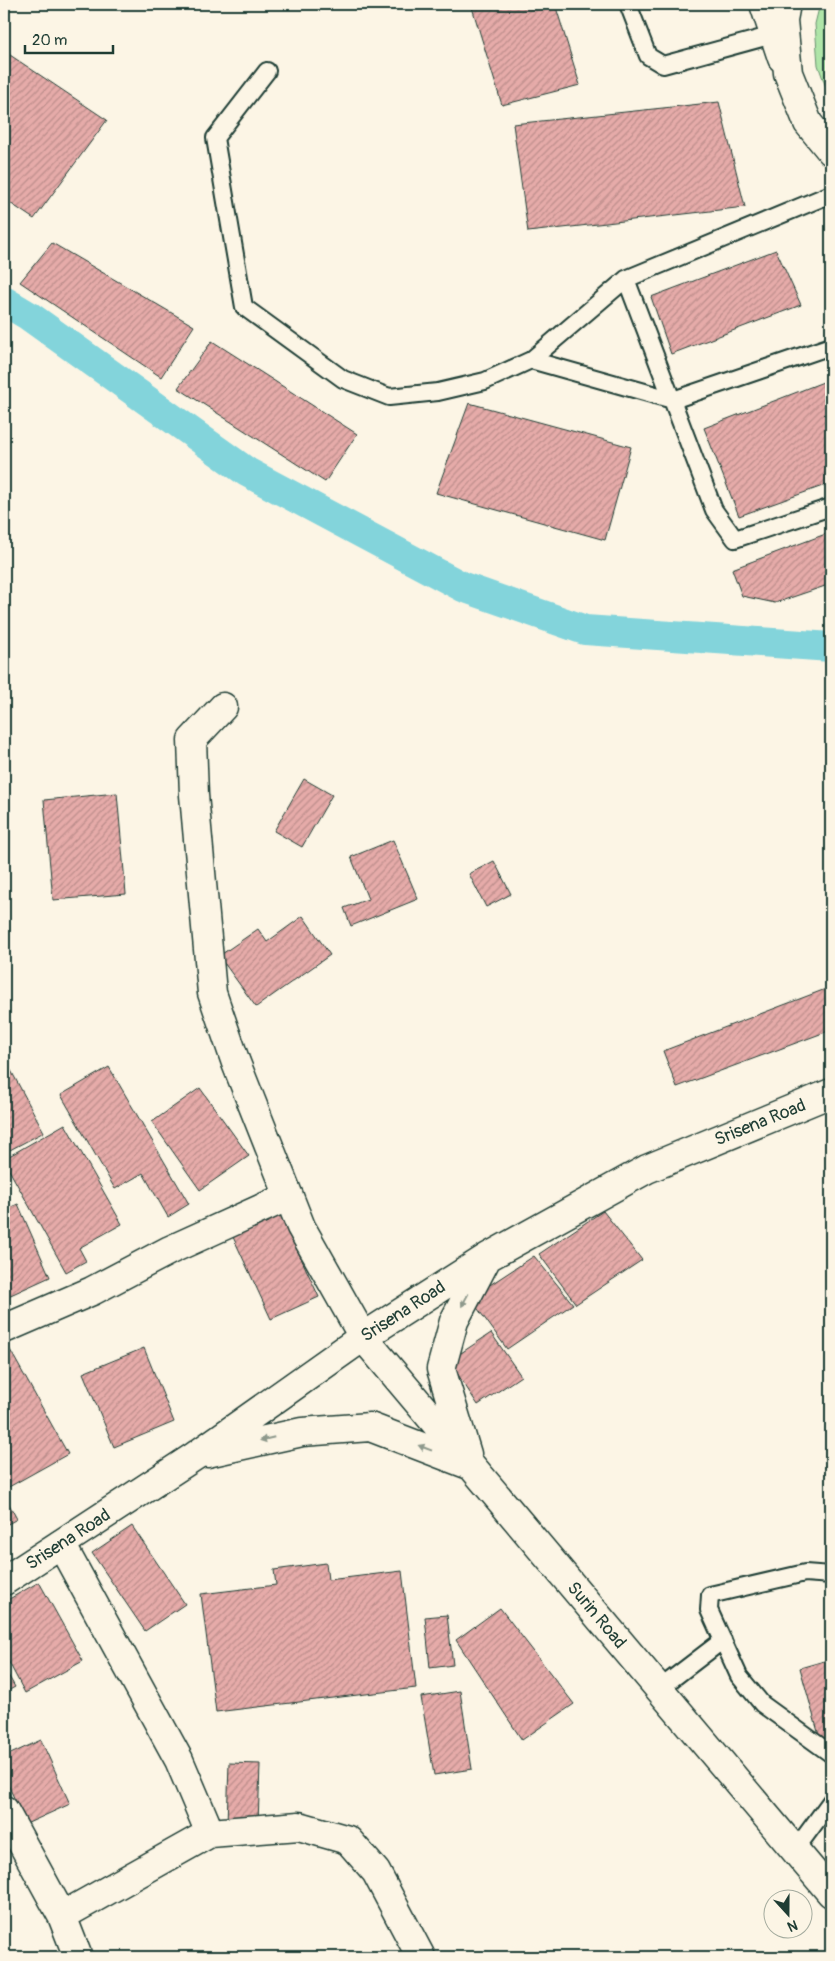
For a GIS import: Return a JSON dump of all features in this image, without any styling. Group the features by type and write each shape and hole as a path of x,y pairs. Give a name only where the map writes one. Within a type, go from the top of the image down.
{"street":[{"path":"764,4 773,35 788,73 808,123 831,172"},
{"path":"786,4 782,20 788,73"},
{"path":"808,123 831,151"},
{"name":"Surin Road","path":"223,707 192,740 194,795 212,993 236,1063 302,1227 363,1337 831,1894"},
{"name":"Srisena Road","path":"4,1581 195,1456 363,1337 488,1256 647,1169 831,1093"},
{"path":"4,1329 92,1291 170,1250 289,1196"},
{"path":"470,1465 441,1369 454,1321 488,1256"},
{"path":"195,1456 302,1432 370,1427 470,1465"},
{"path":"61,1544 179,1760 210,1833"},
{"path":"4,1810 62,1916 78,1957"},
{"path":"62,1916 210,1833 299,1826 348,1840 376,1872 421,1957"}],"lane":[{"path":"628,4 648,56 663,66 773,35"},
{"path":"267,71 215,138 244,307 343,379 389,397 438,392 476,383 531,360 626,278 831,194"},
{"path":"626,278 714,510 735,539 831,507"},
{"path":"531,360 673,400 831,346"},
{"path":"831,1575 805,1573 710,1595 709,1610 739,1676 762,1704 831,1754"},
{"path":"659,1689 722,1640"},
{"path":"795,1850 831,1801"}],"green space":[{"path":"820,4 831,4 831,101 818,65 815,24"}],"building":[{"path":"471,4 555,4 580,85 502,105"},
{"path":"4,51 107,120 34,219 4,199"},
{"path":"719,102 745,207 528,232 513,124"},
{"path":"52,243 194,326 161,377 20,282"},
{"path":"776,250 801,305 671,354 651,297"},
{"path":"212,341 357,434 325,482 178,388"},
{"path":"831,379 831,483 739,516 704,428"},
{"path":"469,403 631,447 605,540 436,493"},
{"path":"831,532 831,584 775,603 742,596 732,569"},
{"path":"304,779 332,795 302,847 274,831"},
{"path":"117,793 126,894 53,900 44,800"},
{"path":"393,840 418,899 351,926 344,908 368,899 351,857"},
{"path":"494,861 511,894 486,907 469,874"},
{"path":"303,916 330,955 256,1007 219,956 258,929 267,942"},
{"path":"831,987 831,1030 677,1087 663,1051"},
{"path":"7,1063 44,1132 8,1151 4,1143 4,1064"},
{"path":"109,1067 189,1204 168,1217 143,1173 115,1189 61,1095"},
{"path":"200,1088 249,1156 200,1190 152,1122"},
{"path":"65,1124 122,1224 79,1248 86,1261 66,1272 4,1161 4,1159"},
{"path":"18,1204 50,1277 4,1298 4,1210"},
{"path":"603,1211 642,1260 576,1304 539,1254"},
{"path":"281,1215 319,1297 271,1319 233,1237"},
{"path":"534,1256 573,1304 507,1349 470,1298"},
{"path":"491,1333 521,1376 478,1405 449,1361"},
{"path":"9,1348 68,1454 7,1488 4,1481 4,1351"},
{"path":"144,1348 174,1422 114,1447 83,1373"},
{"path":"4,1495 17,1519 4,1526"},
{"path":"132,1526 185,1604 145,1631 92,1553"},
{"path":"326,1563 328,1580 402,1571 416,1688 216,1712 201,1594 276,1585 274,1570"},
{"path":"39,1582 83,1661 25,1693 4,1653 4,1602"},
{"path":"500,1608 574,1704 522,1740 456,1640"},
{"path":"447,1615 453,1665 430,1668 425,1617"},
{"path":"831,1659 831,1735 820,1739 800,1668"},
{"path":"4,1668 15,1687 4,1693"},
{"path":"460,1691 472,1769 434,1775 421,1697"},
{"path":"41,1740 70,1804 26,1824 4,1776 4,1757"},
{"path":"229,1763 260,1764 258,1825 227,1824"}],"waterway":[{"path":"4,301 29,316 247,472 463,587 585,630 831,647"}]}
